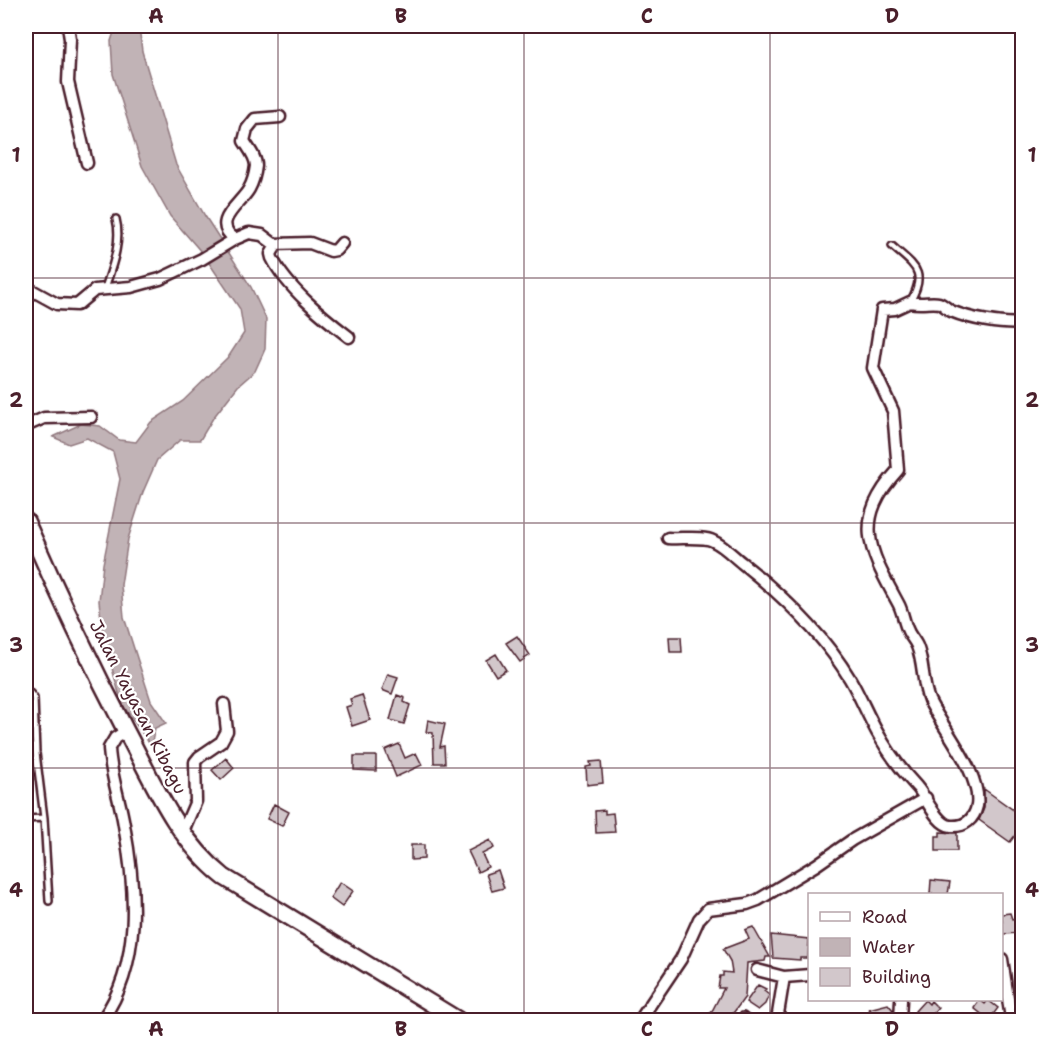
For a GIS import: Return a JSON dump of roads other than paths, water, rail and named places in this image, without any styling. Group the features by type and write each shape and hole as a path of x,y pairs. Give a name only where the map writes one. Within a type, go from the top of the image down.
{"street":[{"path":"68,26 70,39 68,82 87,163"},
{"path":"231,241 225,228 225,221 249,190 256,165 244,141 247,129 255,119 280,117"},
{"path":"26,287 57,304 71,306 81,303 96,290 145,284 202,259 249,233 254,233 276,244 310,243 331,251 336,250 342,243"},
{"path":"276,244 272,258 288,281 332,324 349,337"},
{"path":"668,538 712,540 753,572 831,649 852,681 885,746 904,774 926,798 943,824 961,825 971,820 977,804 976,784 928,698 917,647 907,630 901,608 881,573 871,547 873,507 882,487 898,470 893,411 873,369 882,310 895,309 910,302 938,303 951,311 966,315 998,322 1023,323"},
{"path":"26,426 44,418 91,417"},
{"name":"Jalan Yayasan Kibagu","path":"26,521 98,677 148,775 199,854 224,877 458,1020"},
{"path":"183,831 196,801 195,762 221,742 227,731 224,704"},
{"path":"102,1020 123,980 132,943 133,899 129,860 109,748 115,738 126,731"},
{"path":"640,1020 681,959 699,918 708,909 747,904 758,900 852,840 926,798"},
{"path":"1003,966 1013,1020"},
{"path":"756,970 784,977 808,975"},
{"path":"777,1020 784,977"},
{"path":"900,1020 901,1001"}],"lane":[{"path":"105,288 114,259 118,234 116,219"},
{"path":"892,246 917,269 919,287 910,302"},
{"path":"26,693 30,693 34,698 36,753 44,818 49,901"},
{"path":"26,819 44,818"}],"water":[{"path":"116,26 139,26 142,51 176,165 205,216 251,287 266,319 265,349 255,371 238,386 213,418 200,440 180,440 157,460 143,492 128,539 121,585 124,617 151,701 166,723 155,728 151,746 122,704 103,636 99,601 103,564 120,479 113,452 87,438 69,444 53,437 81,424 100,426 119,440 136,442 151,422 183,401 229,356 244,333 240,309 203,254 170,216 142,166 113,74 111,41"}]}
